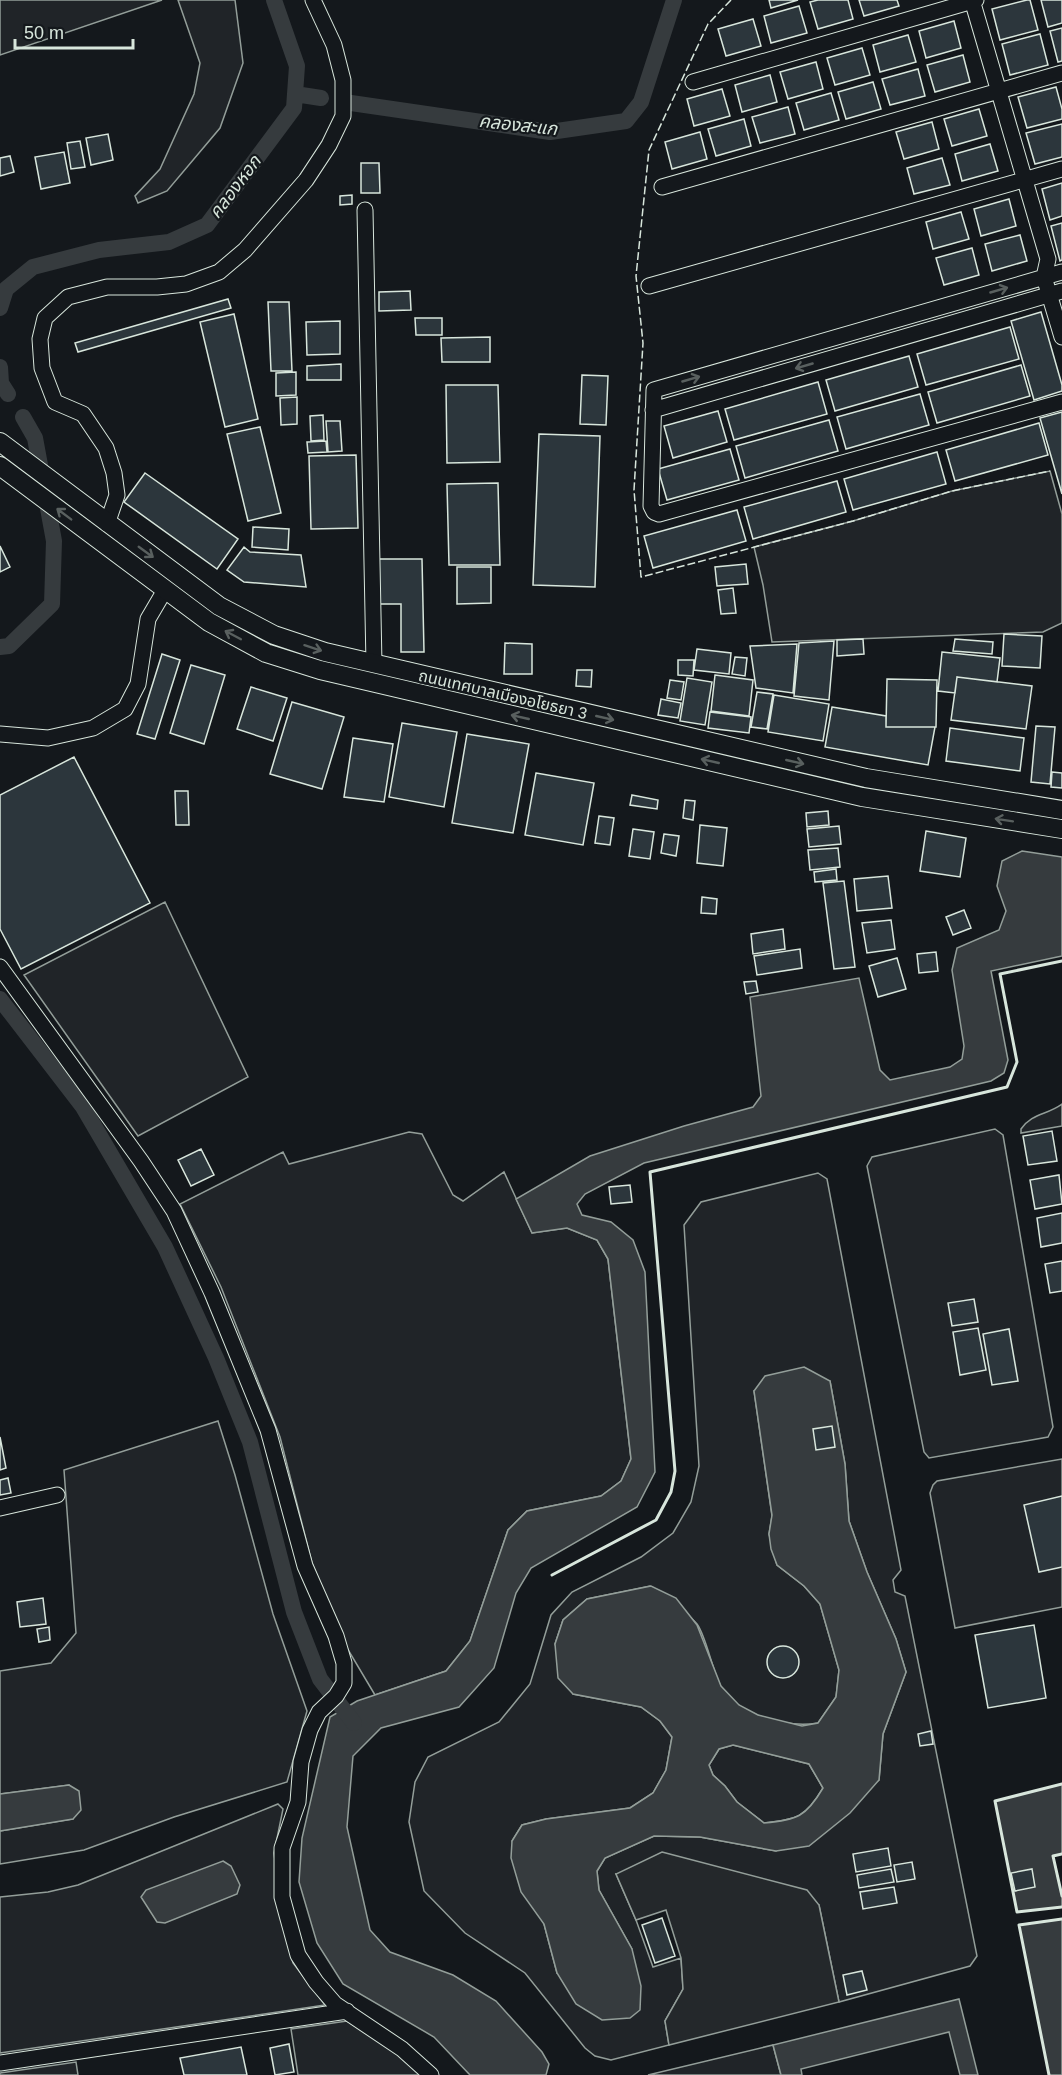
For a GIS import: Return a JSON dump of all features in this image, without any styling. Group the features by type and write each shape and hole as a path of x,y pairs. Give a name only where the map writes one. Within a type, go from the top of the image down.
{"street":[{"path":"103,521 117,495 114,473 106,448 83,414 55,402 42,368 40,339 45,318 68,297 107,286 157,287 186,284 219,272 245,250 306,180 330,145 343,116 343,80 334,45 313,0"},
{"path":"693,82 973,0 1048,259 1044,277 1056,293 1062,337"},
{"path":"662,187 1062,73"},
{"path":"650,286 1062,169"},
{"path":"365,210 374,664"},
{"path":"1048,259 1062,272"},
{"path":"1062,272 654,390 651,506 654,512 659,514 1062,402"},
{"path":"653,410 1056,293"},
{"path":"968,299 973,317"},
{"path":"918,313 924,331"},
{"path":"872,327 878,345"},
{"path":"825,340 831,358"},
{"path":"775,355 780,373"},
{"path":"726,369 732,387"},
{"name":"ถนนเทศบาลเมืองอโยธยา 3","path":"0,442 219,606 274,635 325,652 374,664 866,778 1062,810"},
{"name":"ถนนเทศบาลเมืองอโยธยา 3","path":"0,466 208,622 266,653 320,670 862,797 1062,829"},
{"path":"0,734 48,738 93,728 125,709 138,684 148,619 165,590"},
{"path":"639,745 643,726"},
{"path":"0,968 141,1161 174,1211 212,1293 268,1430 305,1566 336,1636 344,1663 344,1683 336,1696 319,1712 310,1730 301,1762 298,1802 282,1848 282,1897 298,1955 316,1982 335,2004 402,2049 431,2075"},
{"path":"0,1508 57,1495"},
{"path":"0,2063 347,2011"}],"shaded area":[{"path":"0,0 162,0 0,55"},
{"path":"178,0 235,0 243,63 220,128 167,191 138,203 135,196 160,169 194,94 200,63"},
{"path":"1050,471 1062,514 1062,623 1043,632 772,642 754,547 853,521 952,491"},
{"path":"1022,851 1062,857 1062,956 991,971 1008,1060 1004,1073 991,1081 644,1163 585,1194 577,1204 582,1215 611,1222 633,1240 645,1272 655,1472 637,1507 531,1568 516,1593 494,1668 459,1707 381,1728 353,1756 347,1827 370,1930 390,1952 453,1975 496,2001 542,2052 549,2064 546,2075 470,2075 434,2037 343,1984 317,1943 299,1882 302,1838 330,1717 357,1701 446,1671 470,1641 508,1530 527,1511 601,1496 621,1481 631,1459 608,1259 597,1240 567,1228 532,1233 516,1199 590,1156 753,1107 761,1096 750,997 859,978 880,1070 890,1080 950,1067 962,1059 964,1046 952,970 957,948 999,930 1006,911 997,886 1002,861"},
{"path":"165,902 248,1077 138,1136 24,975"},
{"path":"1062,1104 1062,1126 1021,1133 1021,1129 1030,1120"},
{"path":"995,1129 1003,1135 1053,1427 1048,1437 929,1458 924,1452 867,1166 872,1157"},
{"path":"409,1132 422,1134 453,1195 463,1201 504,1172 532,1233 567,1228 597,1240 608,1259 631,1459 621,1481 601,1496 527,1511 508,1530 470,1641 446,1671 375,1695 344,1643 312,1563 280,1437 221,1287 180,1204 283,1152 289,1164"},
{"path":"818,1173 827,1179 901,1570 893,1580 895,1592 905,1596 977,1956 970,1966 839,2002 819,1905 616,1874 653,1967 681,1958 683,1989 665,2021 669,2045 611,2060 595,2056 585,2048 525,1973 465,1933 424,1891 409,1822 415,1782 428,1757 499,1722 530,1684 551,1615 572,1592 641,1557 673,1533 691,1502 699,1466 684,1225 701,1202","holes":["830,1381 845,1464 849,1521 867,1572 896,1639 906,1672 883,1734 879,1780 776,1851 700,1837 654,1836 605,1858 597,1871 599,1890 632,1949 557,1973 544,1924 512,1841 522,1825 546,1819 630,1808 653,1793 666,1770 672,1737 660,1721 641,1707 573,1694 555,1644 563,1620 587,1599 650,1586 697,1624 720,1685 738,1704 750,1712 778,1721 818,1723 836,1697 839,1670 820,1604 804,1586 777,1565 769,1534 772,1516 754,1391"]},
{"path":"804,1367 830,1381 845,1464 849,1521 867,1572 896,1639 906,1672 883,1734 879,1780 850,1813 809,1846 776,1851 700,1837 654,1836 605,1858 597,1871 599,1890 632,1949 641,1986 640,2010 630,2018 602,2020 576,2004 557,1973 544,1924 521,1892 511,1858 512,1841 522,1825 546,1819 630,1808 653,1793 666,1770 672,1737 660,1721 641,1707 573,1694 558,1678 555,1644 563,1620 587,1599 651,1586 676,1598 697,1625 721,1686 739,1705 758,1715 802,1726 818,1723 836,1697 839,1670 820,1604 804,1586 777,1565 771,1549 769,1534 772,1515 754,1391 765,1376","holes":["733,1745 809,1764 823,1788 811,1805 806,1811 793,1818 764,1823 737,1802 713,1775 709,1765 719,1749"]},
{"path":"218,1421 273,1614 307,1711 287,1782 174,1817 84,1850 0,1864 0,1831 73,1819 69,1785 0,1794 0,1671 51,1663 76,1633 64,1470"},
{"path":"1062,1459 1062,1607 955,1628 930,1493 933,1485 937,1481"},
{"path":"733,1745 809,1764 823,1788 806,1811 800,1815 764,1823 737,1802 713,1775 709,1765 719,1749"},
{"path":"1062,1784 1062,1854 1053,1856 1062,1896 1062,1907 1017,1912 995,1801"},
{"path":"69,1785 79,1791 81,1810 73,1819 0,1831 0,1794"},
{"path":"278,1804 283,1809 274,1853 284,1929 293,1963 325,2005 0,2053 0,1897 48,1892 78,1885"},
{"path":"662,1852 807,1890 819,1905 839,2002 669,2045 665,2021 683,1989 681,1958 666,1910 636,1920 616,1874"},
{"path":"223,1861 231,1866 240,1885 237,1894 165,1923 157,1922 141,1897 146,1890"},
{"path":"1062,1919 1062,2075 1049,2075 1019,1925"},
{"path":"959,1999 978,2075 960,2075 949,2032 801,2069 802,2075 781,2075 773,2045"},
{"path":"347,2021 401,2056 423,2075 298,2075 291,2029"},
{"path":"773,2045 781,2075 648,2075"},
{"path":"76,2062 78,2075 0,2075 0,2073"}],"building":[{"path":"769,0 798,0 771,8"},
{"path":"848,0 853,19 818,29 810,2"},
{"path":"859,0 897,0 899,6 864,16"},
{"path":"1030,0 1038,30 1000,40 992,9"},
{"path":"1041,0 1062,0 1062,23 1048,27"},
{"path":"799,6 807,33 771,43 764,16"},
{"path":"753,19 761,46 726,56 718,29"},
{"path":"954,21 961,48 926,58 919,31"},
{"path":"1062,28 1062,61 1058,62 1050,31"},
{"path":"1040,34 1048,65 1010,75 1002,44"},
{"path":"908,35 916,62 880,72 873,45"},
{"path":"862,48 870,75 835,85 827,58"},
{"path":"963,55 970,82 935,92 927,65"},
{"path":"816,62 823,89 788,99 780,72"},
{"path":"918,69 925,96 890,105 882,79"},
{"path":"770,75 777,102 742,112 735,85"},
{"path":"873,82 881,109 846,119 838,92"},
{"path":"1056,87 1062,109 1062,119 1027,128 1018,97"},
{"path":"722,89 730,116 694,126 687,99"},
{"path":"831,93 839,120 804,130 796,103"},
{"path":"788,107 795,134 760,143 752,117"},
{"path":"979,109 987,136 952,146 944,119"},
{"path":"744,119 751,146 716,156 708,129"},
{"path":"932,122 939,149 904,159 896,132"},
{"path":"1062,124 1062,157 1035,164 1026,133"},
{"path":"700,132 707,159 672,169 665,142"},
{"path":"108,134 113,160 91,165 86,138"},
{"path":"80,141 85,167 71,169 67,143"},
{"path":"990,144 998,171 962,181 955,154"},
{"path":"64,152 70,183 41,189 35,157"},
{"path":"10,156 14,172 0,176 0,158"},
{"path":"942,158 950,185 914,194 907,168"},
{"path":"361,163 379,163 380,193 361,193"},
{"path":"1062,183 1062,216 1050,220 1042,189"},
{"path":"352,195 352,204 340,205 340,196"},
{"path":"1009,199 1016,226 981,236 974,209"},
{"path":"961,212 969,239 933,249 926,222"},
{"path":"1062,223 1062,260 1060,261 1051,226"},
{"path":"1020,235 1027,261 992,271 985,244"},
{"path":"972,248 979,275 944,285 936,258"},
{"path":"410,291 411,310 379,311 379,292"},
{"path":"228,299 231,308 78,352 75,343"},
{"path":"268,302 289,302 292,371 271,371"},
{"path":"1041,312 1062,391 1034,400 1011,321"},
{"path":"234,314 258,419 225,427 200,322"},
{"path":"415,318 442,318 442,335 416,335"},
{"path":"340,321 340,354 307,355 306,322"},
{"path":"1010,327 1019,359 926,385 917,354"},
{"path":"490,337 490,362 442,362 441,338"},
{"path":"909,356 918,387 835,411 826,380"},
{"path":"341,364 341,380 307,380 307,366"},
{"path":"1021,365 1030,396 937,423 928,392"},
{"path":"296,372 296,395 276,396 276,373"},
{"path":"582,375 608,376 606,425 580,424"},
{"path":"818,382 827,414 734,440 725,409"},
{"path":"446,385 498,385 500,462 447,463"},
{"path":"920,394 929,425 846,449 837,417"},
{"path":"297,397 297,424 281,425 280,398"},
{"path":"718,411 727,442 673,458 664,426"},
{"path":"1062,412 1062,494 1040,418"},
{"path":"323,415 324,440 311,441 310,416"},
{"path":"829,420 838,451 745,478 736,446"},
{"path":"326,421 340,421 342,451 328,452"},
{"path":"1039,423 1048,455 955,481 946,450"},
{"path":"260,427 281,513 248,521 227,434"},
{"path":"539,434 600,436 595,587 533,585"},
{"path":"326,441 327,452 308,453 307,442"},
{"path":"730,449 739,480 667,500 658,469"},
{"path":"937,452 946,484 853,510 844,479"},
{"path":"356,455 358,528 311,529 309,456"},
{"path":"145,473 238,539 217,569 124,502"},
{"path":"837,481 846,512 753,539 744,507"},
{"path":"498,483 500,565 449,565 447,484"},
{"path":"737,510 746,541 653,568 644,536"},
{"path":"253,527 289,529 288,550 252,547"},
{"path":"0,546 10,567 0,572"},
{"path":"244,547 250,552 301,555 306,587 244,582 227,570"},
{"path":"378,559 422,559 424,652 401,652 401,604 378,604"},
{"path":"746,564 748,584 717,586 715,567"},
{"path":"457,567 491,567 491,603 457,604"},
{"path":"733,588 736,613 721,614 718,590"},
{"path":"1004,634 1042,636 1040,668 1002,666"},
{"path":"863,639 864,654 837,656 837,640"},
{"path":"955,639 993,642 992,654 953,651"},
{"path":"834,641 829,700 794,696 799,643"},
{"path":"505,643 532,644 532,674 504,674"},
{"path":"797,644 793,693 756,688 750,646"},
{"path":"697,649 731,653 729,674 694,670"},
{"path":"942,652 1000,658 997,682 957,677 955,693 938,691"},
{"path":"162,654 180,660 155,739 137,734"},
{"path":"735,657 747,658 745,676 732,674"},
{"path":"678,660 694,660 693,676 678,675"},
{"path":"191,665 225,675 204,744 170,733"},
{"path":"577,670 592,670 591,687 576,686"},
{"path":"715,675 753,680 749,716 711,711"},
{"path":"957,677 1032,686 1026,729 951,720"},
{"path":"687,678 712,682 705,725 680,721"},
{"path":"887,679 937,680 936,727 886,727"},
{"path":"670,680 684,682 681,700 667,698"},
{"path":"251,687 287,698 273,741 237,729"},
{"path":"757,692 773,694 767,729 751,727"},
{"path":"774,695 829,704 823,741 768,732"},
{"path":"661,699 681,703 678,718 658,715"},
{"path":"292,702 344,717 322,789 270,774"},
{"path":"832,707 886,716 886,727 935,727 928,765 825,747"},
{"path":"710,712 751,717 749,733 708,728"},
{"path":"402,723 457,732 444,807 389,797"},
{"path":"1036,726 1055,727 1050,784 1031,782"},
{"path":"950,728 1024,738 1020,771 946,761"},
{"path":"467,734 529,744 513,833 452,823"},
{"path":"353,738 393,744 384,802 344,797"},
{"path":"74,757 150,903 21,969 0,929 0,795"},
{"path":"1052,772 1062,773 1062,788 1051,787"},
{"path":"536,773 594,783 583,845 525,835"},
{"path":"175,791 188,791 189,825 176,825"},
{"path":"632,795 658,800 657,809 630,805"},
{"path":"685,800 695,801 693,820 683,818"},
{"path":"828,811 829,825 807,827 806,813"},
{"path":"599,816 614,818 610,845 595,843"},
{"path":"700,825 727,828 723,866 697,863"},
{"path":"839,826 841,844 809,847 807,829"},
{"path":"633,829 654,832 650,859 629,856"},
{"path":"926,831 966,838 960,877 920,871"},
{"path":"664,834 679,836 676,856 661,853"},
{"path":"838,848 840,867 810,870 808,850"},
{"path":"836,869 837,880 815,882 814,872"},
{"path":"888,876 892,908 857,911 854,879"},
{"path":"844,881 855,967 834,969 823,883"},
{"path":"702,897 717,899 716,914 701,913"},
{"path":"964,910 971,928 953,935 946,917"},
{"path":"891,920 895,949 867,953 862,923"},
{"path":"783,929 785,949 753,954 751,934"},
{"path":"800,949 802,968 757,975 754,956"},
{"path":"936,952 938,971 919,973 917,954"},
{"path":"897,958 906,989 878,997 869,966"},
{"path":"756,981 758,992 746,994 744,982"},
{"path":"1052,1131 1057,1161 1028,1165 1023,1136"},
{"path":"201,1149 214,1175 191,1186 178,1160"},
{"path":"1059,1175 1062,1204 1035,1209 1030,1180"},
{"path":"630,1185 632,1202 611,1204 609,1187"},
{"path":"1062,1213 1062,1243 1041,1247 1037,1218"},
{"path":"1062,1261 1062,1291 1050,1293 1045,1264"},
{"path":"974,1299 978,1322 952,1326 948,1303"},
{"path":"978,1328 986,1370 960,1375 953,1332"},
{"path":"1009,1329 1018,1381 992,1385 983,1334"},
{"path":"832,1426 835,1447 816,1450 813,1429"},
{"path":"0,1437 6,1468 0,1470"},
{"path":"8,1478 11,1493 0,1495 0,1480"},
{"path":"1062,1496 1062,1567 1039,1572 1024,1505"},
{"path":"43,1598 46,1624 20,1627 17,1602"},
{"path":"1034,1625 1046,1698 988,1708 975,1635"},
{"path":"49,1627 50,1640 39,1642 37,1629"},
{"path":"783,1646 795,1650 799,1662 795,1674 783,1678 771,1674 767,1662 771,1650"},
{"path":"931,1731 933,1744 920,1746 918,1734"},
{"path":"888,1848 891,1866 856,1872 853,1854"},
{"path":"912,1862 915,1879 897,1882 894,1865"},
{"path":"891,1869 894,1882 859,1888 857,1875"},
{"path":"1032,1869 1035,1887 1015,1891 1011,1873"},
{"path":"894,1887 897,1903 863,1909 860,1892"},
{"path":"662,1918 675,1956 655,1963 642,1925"},
{"path":"862,1971 867,1990 847,1995 843,1975"},
{"path":"289,2044 294,2072 275,2075 270,2048"},
{"path":"241,2047 247,2075 184,2075 180,2058"}],"waterway":[{"name":"คลองหอก","path":"0,308 6,289 33,267 99,250 169,242 207,225 294,108 297,66 274,0"},
{"name":"คลองสะแก","path":"351,103 550,132 626,121 641,102 674,0"},
{"name":"คลองสะแก","path":"295,94 321,98"},
{"name":"คลองหอก","path":"0,367 1,383 8,394"},
{"name":"คลองหอก","path":"0,647 9,646 52,604 54,541 35,438 23,417"},
{"path":"0,999 83,1107 165,1247 216,1358 250,1442 294,1612 320,1679 354,1723"}],"fence":[{"path":"731,0 708,24 649,150 636,276 643,343 634,490 641,577 853,521 952,491 1050,471"}],"wall":[{"path":"552,1575 656,1520 671,1492 675,1471 650,1172 1007,1087 1017,1062 1000,974 1062,961"},
{"path":"1062,1784 995,1801 1017,1912 1062,1907"},
{"path":"1062,1854 1053,1856 1062,1896"},
{"path":"1049,2075 1019,1925 1062,1919"}]}
